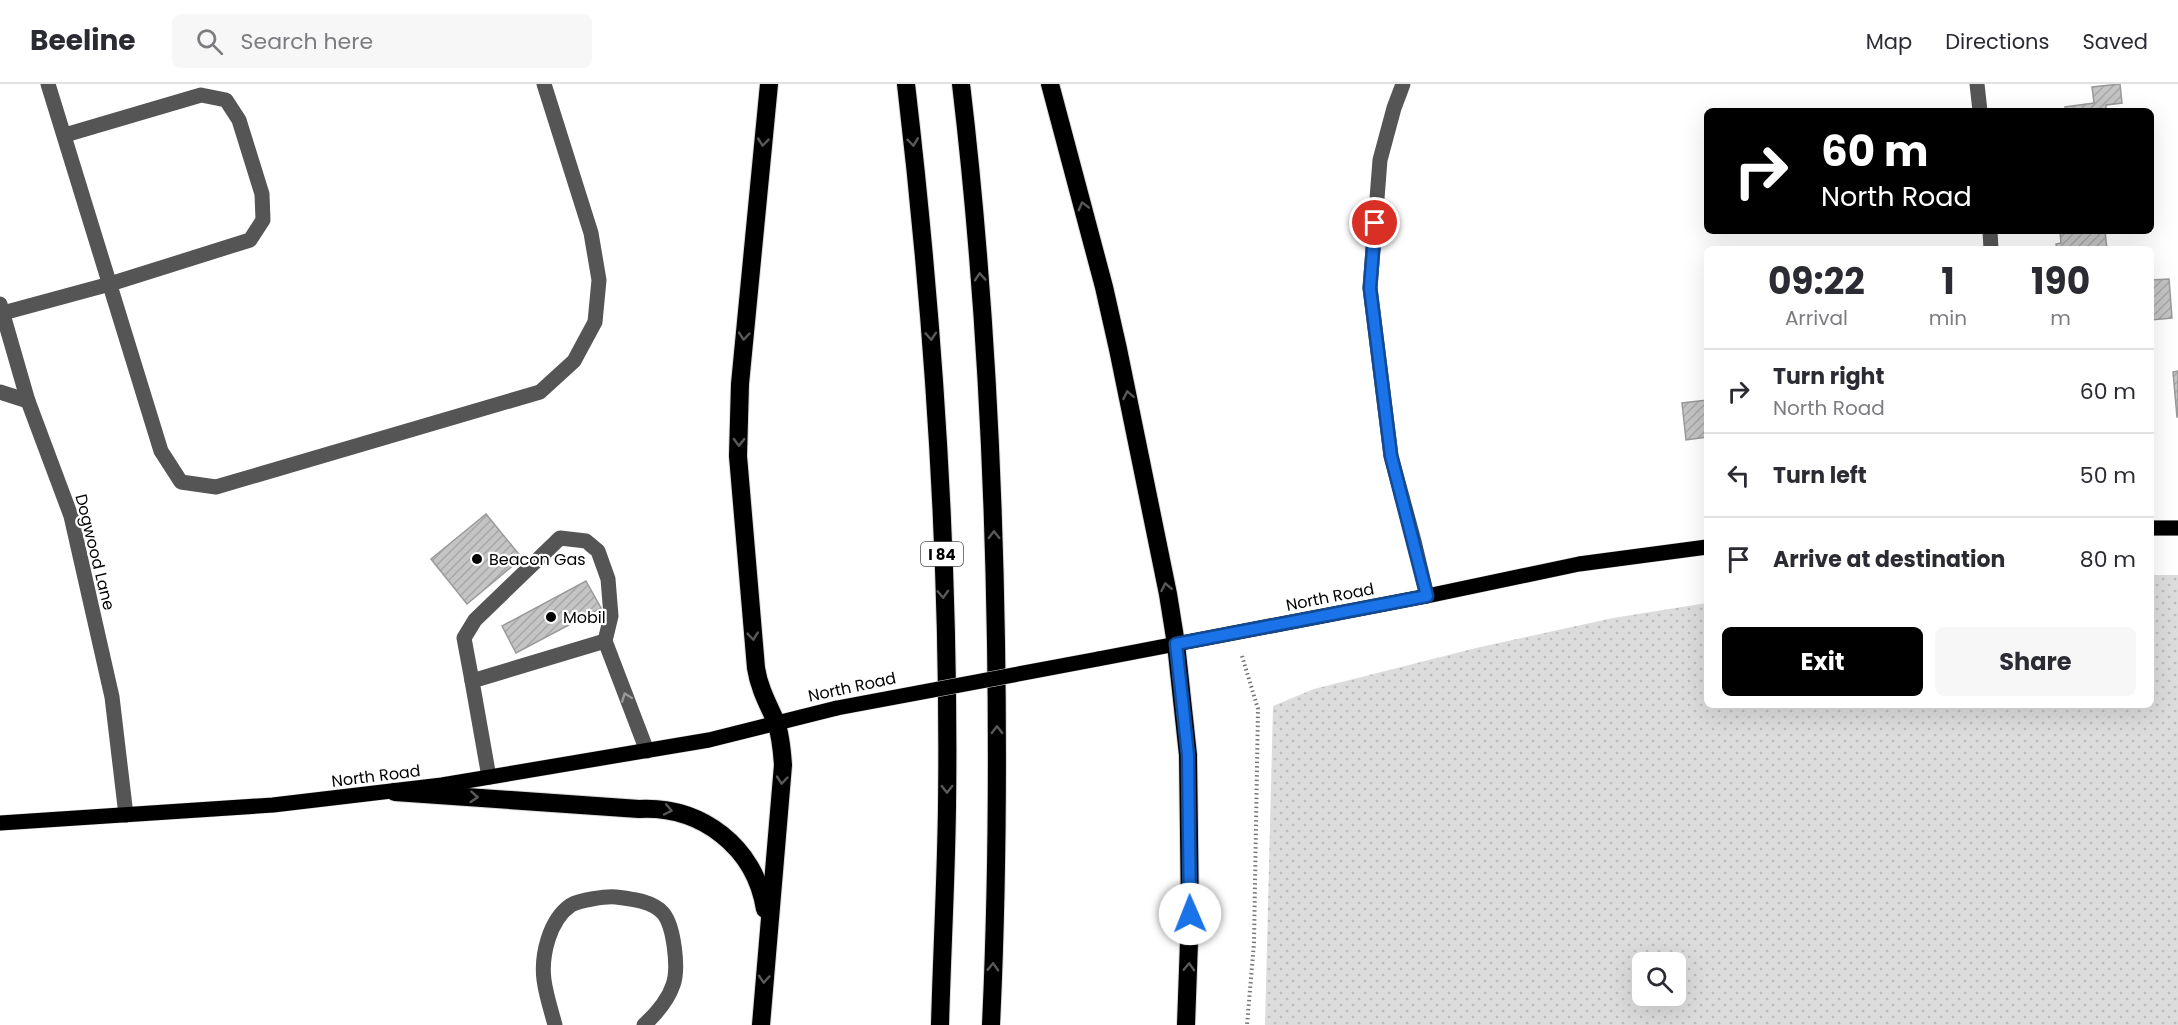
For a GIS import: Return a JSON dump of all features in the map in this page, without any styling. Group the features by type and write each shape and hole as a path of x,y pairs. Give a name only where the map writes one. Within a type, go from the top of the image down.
{"highway":[{"path":"760,1025 783,765 780,737 763,696 756,668 738,456 740,384 769,84"},
{"name":"I 84","path":"906,84 926,273 942,538 947,806 940,1025"},
{"path":"961,84 974,192 994,527 998,811 991,1025"},
{"path":"1050,84 1102,276 1176,644 1188,755 1190,914 1186,1025"},
{"path":"395,792 639,809 657,808 691,816 724,837 748,862 761,890 768,932"}],"main road":[{"path":"2154,528 2178,528"},
{"name":"North Road","path":"0,824 273,805 395,792 489,777 709,740 837,708 1427,596 1579,564 1704,547"}],"street":[{"path":"48,84 161,451 181,482 216,488 540,392 574,361 595,321 599,280 591,233 544,84"},
{"path":"1403,84 1380,160 1370,288 1391,456 1427,596"},
{"path":"1977,84 1980,108"},
{"path":"1,309 110,284 250,240 263,220 262,194 239,120 226,100 201,95 65,135"},
{"name":"Dogwood Lane","path":"1,309 28,401 70,516 112,697 126,815"},
{"path":"0,392 28,401"},
{"path":"489,777 464,638 475,620 560,538 586,541 598,551 608,579 611,616 605,641 647,751"},
{"path":"472,681 605,641"},
{"path":"555,1025 544,979 545,951 554,924 572,905 607,896 640,900 663,913 673,933 674,984 656,1015 644,1025"}],"path":[{"path":"1235,633 1258,709 1254,943 1247,1025"}],"shaded area":[{"path":"2154,575 2178,575 2178,1025 1265,1025 1273,706 1314,689 1476,648 1613,618 1704,603 1704,708 2154,708"}],"building":[{"path":"2120,84 2122,103 2106,105 2106,108 2065,108 2094,103 2092,87"},
{"path":"2060,234 2105,234 2107,246 2056,246 2056,244 2061,243"},
{"path":"2169,279 2172,318 2154,320 2154,280"},
{"path":"2178,371 2178,417 2177,417 2173,372"},
{"path":"1704,400 1704,437 1686,440 1682,403"},
{"name":"Beacon Gas","path":"486,514 522,558 467,604 431,559"},
{"name":"Mobil","path":"586,581 601,608 516,653 502,626"}],"place":[{"name":"Beacon Gas","path":"477,559"},
{"name":"Mobil","path":"551,617"}],"route":[{"path":"1190,914 1188,755 1176,644 1427,596 1391,456 1370,288 1375,223"}]}
